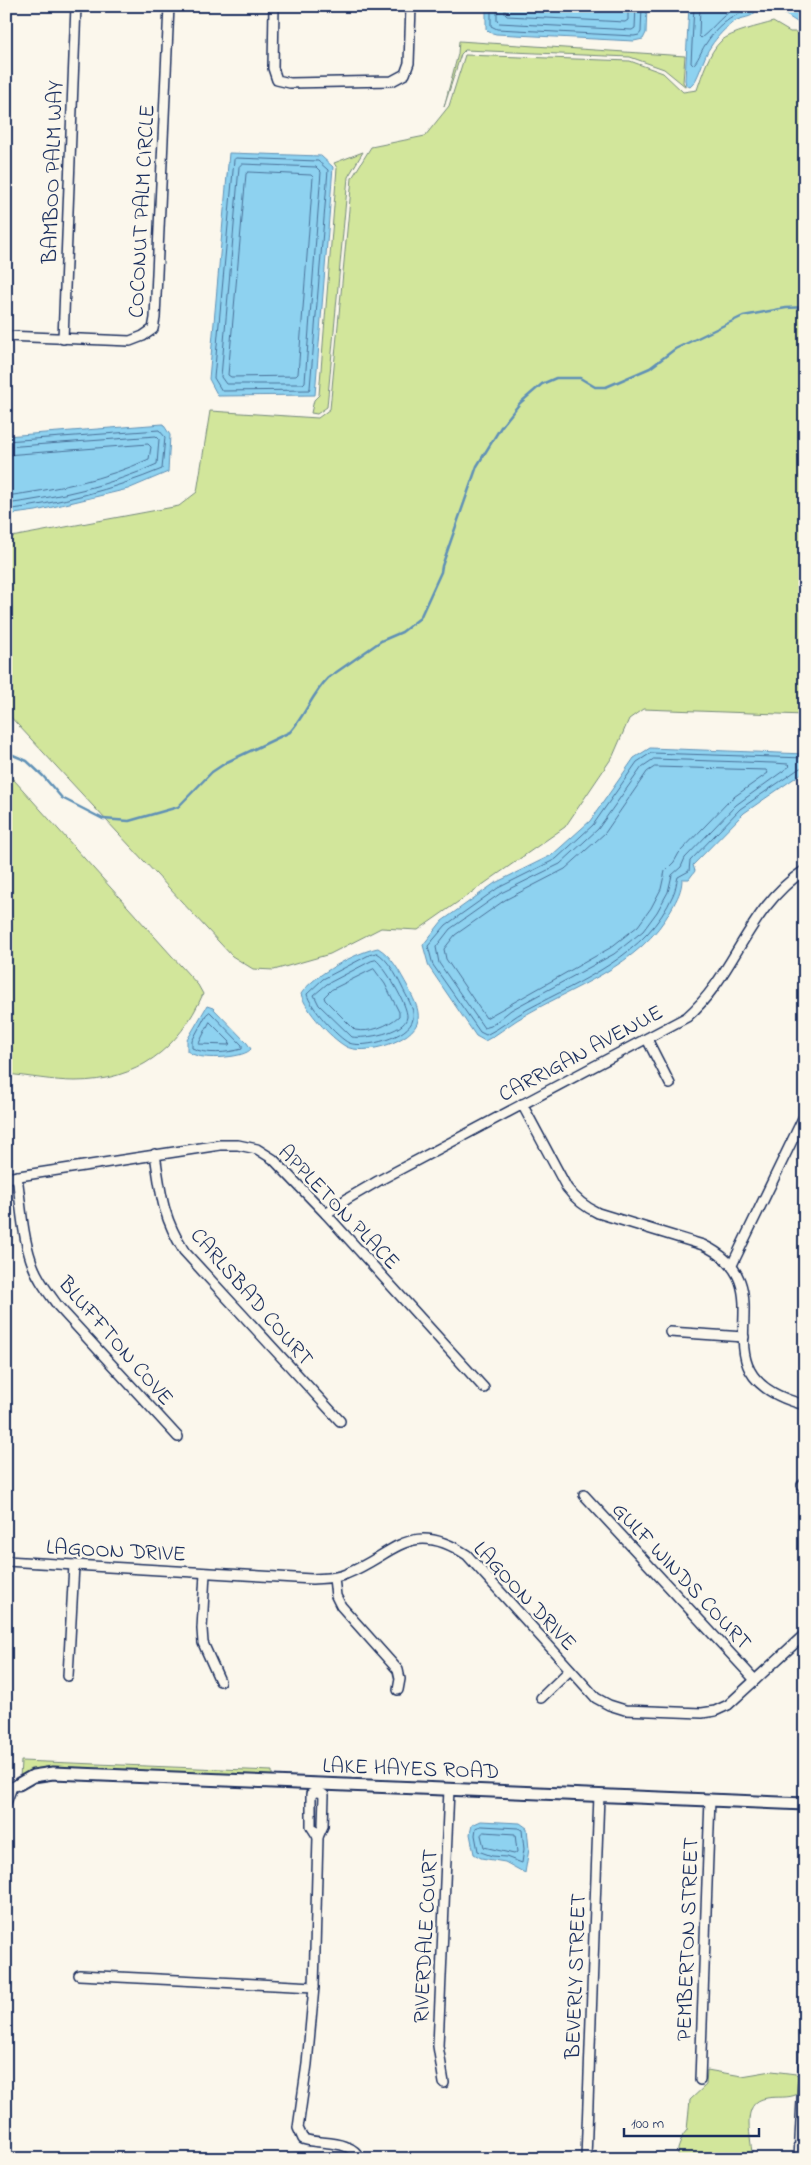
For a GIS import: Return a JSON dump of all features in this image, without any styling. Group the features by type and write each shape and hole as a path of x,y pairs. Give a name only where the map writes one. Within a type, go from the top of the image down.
{"street":[{"name":"BAMBOO PALM WAY","path":"62,339 76,6"},
{"name":"COCONUT PALM CIRCLE","path":"6,336 130,342 153,329 156,308 169,6"},
{"path":"274,6 273,68 276,80 290,83 392,80 405,74 409,63 411,6"},
{"name":"CARRIGAN AVENUE","path":"326,1214 378,1181 687,1017 700,1006 713,990 756,918 776,894 805,870"},
{"path":"647,1039 670,1084"},
{"path":"522,1104 567,1188 574,1198 585,1207 598,1213 703,1245 720,1253 732,1265 740,1279 744,1293 744,1354 752,1377 772,1394 805,1405"},
{"path":"732,1265 805,1114"},
{"name":"APPLETON PLACE","path":"6,1178 220,1145 238,1145 257,1149 273,1159 326,1214 484,1388"},
{"name":"CARLSBAD COURT","path":"154,1154 164,1210 172,1231 184,1252 340,1422"},
{"name":"BLUFFTON COVE","path":"18,1176 25,1237 31,1261 43,1285 58,1306 178,1437"},
{"path":"670,1332 744,1336"},
{"name":"GULF WINDS COURT","path":"584,1496 755,1680"},
{"name":"LAGOON DRIVE","path":"6,1561 312,1579 334,1578 356,1570 394,1547 409,1541 424,1538 440,1540 467,1555 596,1698 625,1710 702,1713 715,1711 728,1705 805,1634"},
{"path":"68,1676 74,1565"},
{"path":"205,1573 203,1643 220,1681"},
{"path":"334,1578 336,1596 341,1606 398,1670 400,1680 398,1690"},
{"path":"541,1698 570,1670"},
{"name":"LAKE HAYES ROAD","path":"18,1784 33,1776 53,1772 318,1787 449,1789 805,1804"},
{"path":"6,1803 12,1787 18,1784"},
{"path":"318,1787 324,1795 323,1826 318,1837 314,1987 307,2064 298,2128 303,2139 313,2142 344,2145 357,2153 360,2159"},
{"name":"RIVERDALE COURT","path":"444,2083 438,2046 449,1789"},
{"name":"BEVERLY STREET","path":"586,2159 599,1795"},
{"name":"PEMBERTON STREET","path":"700,2080 710,1800"},
{"path":"79,1975 314,1987"},
{"path":"799,2159 805,2041"}],"green space":[{"path":"773,22 790,32 805,32 805,715 643,709 629,719 613,756 565,827 418,930 381,928 330,954 274,970 253,969 232,956 6,712 6,538 179,506 197,492 210,411 318,418 330,409 352,178 371,147 425,136 449,106 465,55 630,61 663,73 683,92 697,90 709,57 721,41 738,32"},
{"path":"459,41 685,56 683,82 686,87 664,69 630,57 465,50 461,54 444,107 458,54"},
{"path":"363,152 348,177 327,407 317,414 311,413 314,400 319,395 337,168 334,163"},
{"path":"6,771 198,985 203,994 182,1031 168,1046 136,1068 97,1080 58,1080 6,1074"},
{"path":"21,1761 272,1771 272,1776 53,1767 33,1771 20,1778"},
{"path":"707,2070 742,2076 772,2071 796,2074 798,2076 798,2094 767,2098 758,2101 753,2107 749,2123 752,2159 678,2159 678,2149 687,2130 690,2100 706,2085"}],"water":[{"path":"486,6 647,6 646,33 643,39 634,41 496,34 486,29"},
{"path":"689,6 754,6 755,12 752,15 735,21 719,36 708,50 696,79 690,87 686,85 685,80"},
{"path":"772,6 805,6 805,20 797,22"},
{"path":"229,153 321,156 333,167 315,395 218,396 209,379"},
{"path":"163,424 170,435 168,472 128,489 36,511 6,515 6,436"},
{"path":"650,748 805,754 805,771 744,813 693,865 695,871 689,879 682,879 680,891 672,908 658,929 642,946 603,974 538,1008 489,1039 485,1041 476,1036 429,967 423,945 442,921 495,883 552,855 590,821 634,758"},
{"path":"378,948 392,960 408,987 417,1007 418,1020 415,1028 408,1034 387,1045 363,1050 353,1049 339,1042 326,1030 313,1016 301,994 315,979 336,965 359,954"},
{"path":"207,1006 213,1008 251,1049 234,1056 218,1057 198,1056 187,1051 187,1040"},
{"path":"481,1821 520,1823 527,1828 529,1849 525,1873 505,1862 481,1858 474,1854 470,1834 472,1825"}],"waterway":[{"path":"6,752 27,761 62,798 103,819 129,821 178,807 212,772 227,762 290,732 317,691 328,678 381,641 402,632 420,618 441,572 477,466 501,427 520,403 542,384 556,378 580,378 595,387 606,387 650,368 675,349 743,316 786,308 805,307"}]}
